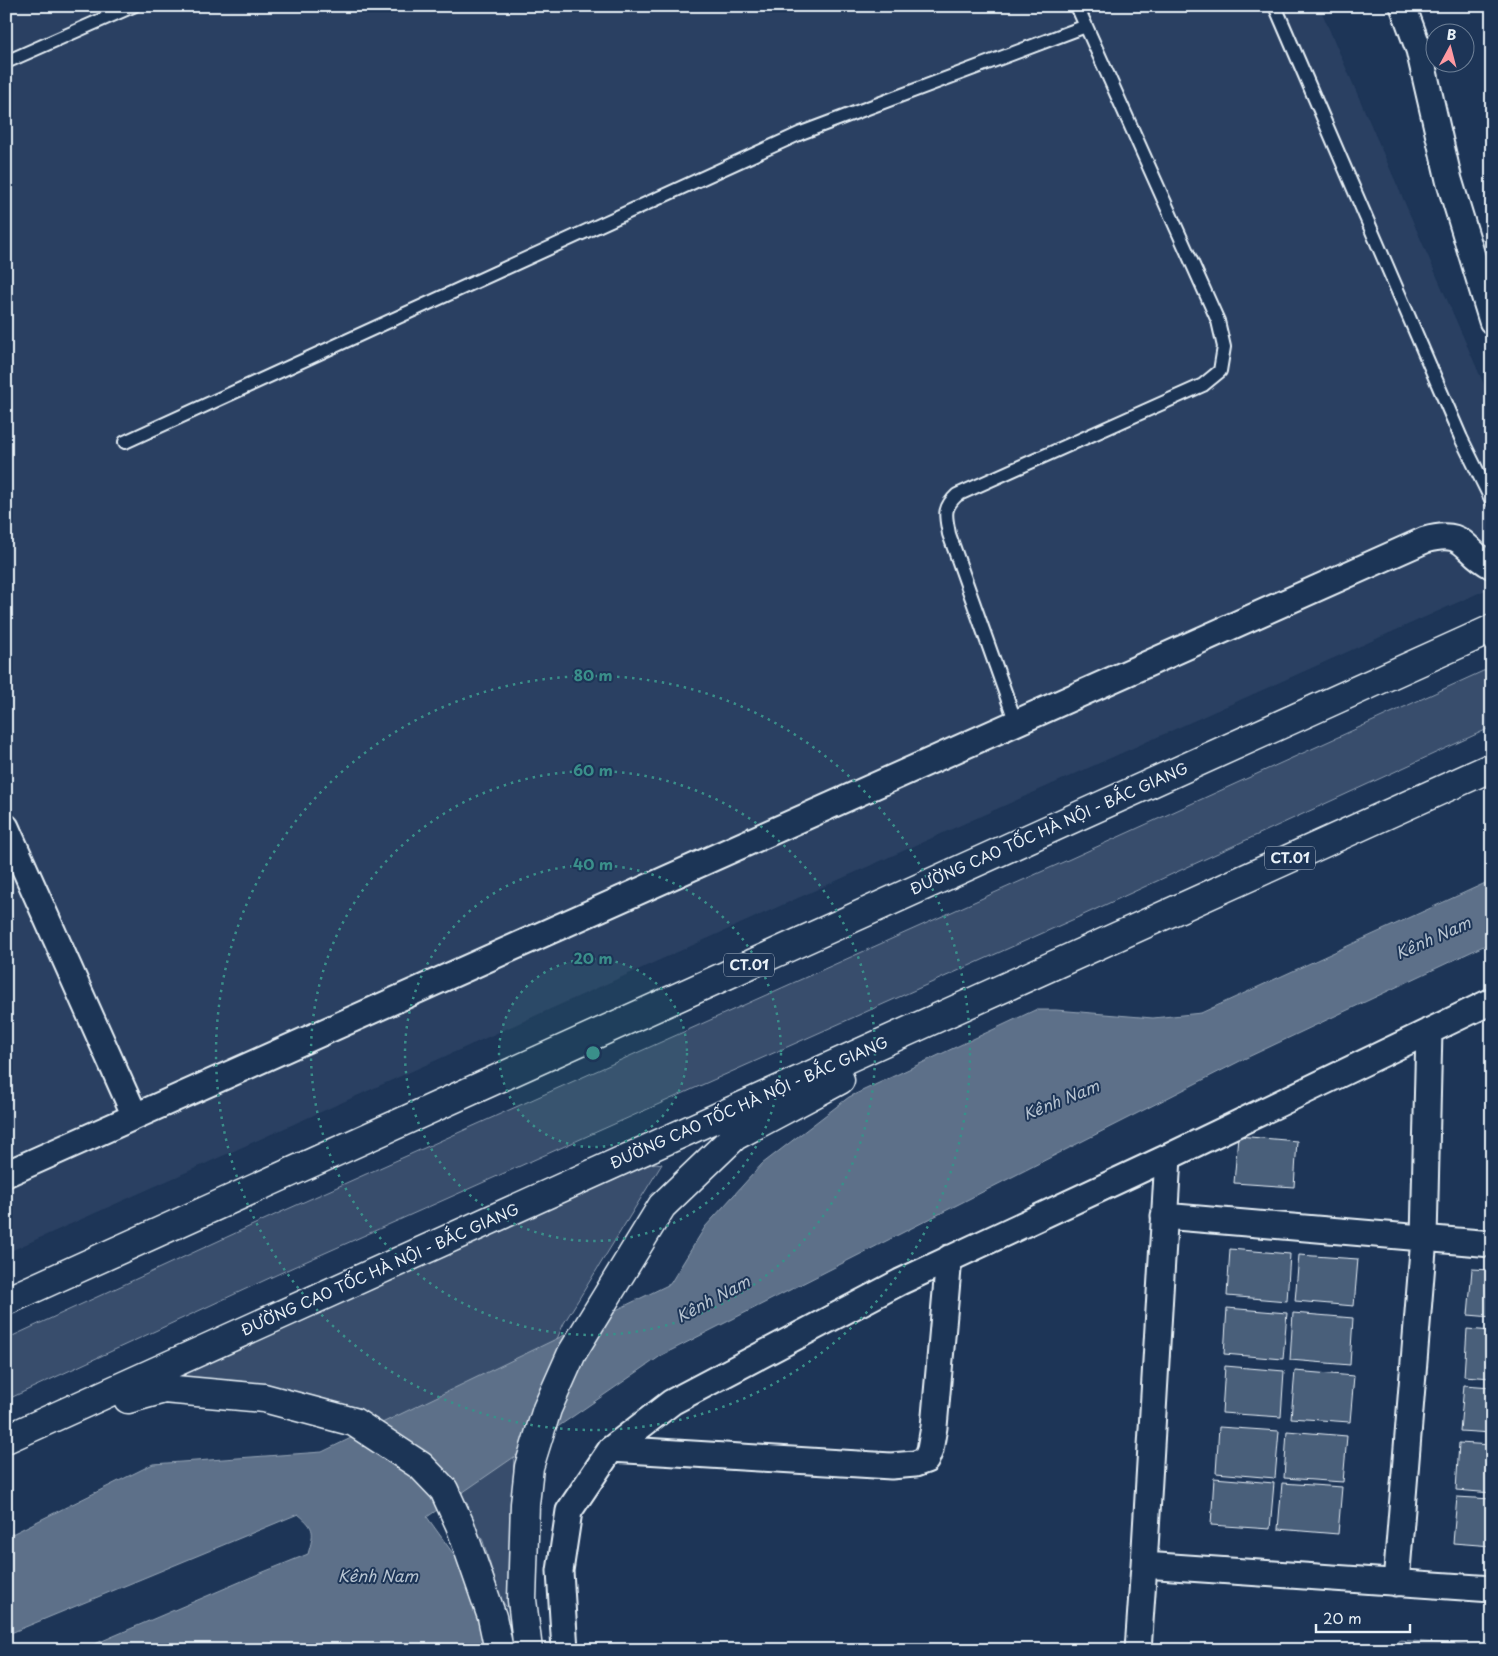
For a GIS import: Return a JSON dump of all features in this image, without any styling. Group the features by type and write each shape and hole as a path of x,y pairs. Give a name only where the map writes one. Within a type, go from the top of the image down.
{"highway":[{"name":"ĐƯỜNG CAO TỐC HÀ NỘI - BẮC GIANG","path":"6,1301 1492,629"},
{"name":"ĐƯỜNG CAO TỐC HÀ NỘI - BẮC GIANG","path":"6,1439 1492,767"},
{"path":"528,1650 522,1600 525,1504 529,1467 547,1409 572,1353 662,1206 735,1136 1087,949"},
{"path":"43,1423 164,1389 264,1398 354,1422 421,1466 444,1490 460,1525 492,1617 499,1650"}],"street":[{"path":"1403,6 1418,50 1449,180 1492,321"},
{"path":"6,1174 1425,540 1436,537 1458,539 1492,566"},
{"path":"6,827 135,1116"},
{"path":"564,1650 560,1571 570,1511 611,1450 672,1402 949,1258 1168,1157 1492,1001"},
{"path":"1396,1583 1424,1238 1429,1031"},
{"path":"1138,1650 1168,1157"},
{"path":"1164,1216 1492,1244"},
{"path":"611,1450 891,1466 915,1464 926,1460 930,1450 934,1427 949,1258"},
{"path":"1144,1565 1492,1590"}],"lane":[{"path":"6,62 133,6"},
{"path":"1016,723 949,534 945,514 948,503 957,495 1203,385 1220,371 1224,347 1218,321 1077,6"},
{"path":"1276,6 1461,438 1492,500"},
{"path":"125,442 801,133 1086,26"}],"shaded area":[{"path":"6,6 1319,6 1492,403 1492,587 6,1253"},
{"path":"1492,667 1492,727 1081,916 289,1269 6,1400 6,1339 279,1213 1070,859"},
{"path":"656,1163 662,1164 564,1323 542,1373 514,1451 512,1537 515,1617 501,1600 483,1541 453,1487 424,1458 187,1379 183,1375 645,1166"},
{"path":"1398,1640 1492,1647 1492,1650 1397,1650"}],"water":[{"name":"Kênh Nam","path":"1492,880 1492,942 1246,1058 662,1355 427,1517 462,1566 487,1650 81,1650 308,1554 312,1541 311,1527 298,1514 6,1635 6,1537 153,1464 322,1452 670,1284 705,1227 762,1164 849,1097 1035,1010 1153,1018 1201,1013"}],"building":[{"path":"1238,1136 1297,1141 1294,1187 1234,1183"},
{"path":"1230,1249 1290,1254 1287,1301 1227,1296"},
{"path":"1299,1255 1358,1259 1354,1306 1295,1301"},
{"path":"1472,1269 1492,1270 1492,1317 1468,1315"},
{"path":"1227,1308 1287,1313 1283,1359 1224,1354"},
{"path":"1293,1313 1353,1318 1350,1365 1290,1360"},
{"path":"1467,1329 1492,1331 1492,1378 1464,1376"},
{"path":"1225,1366 1284,1371 1281,1417 1222,1413"},
{"path":"1295,1371 1354,1376 1350,1422 1291,1418"},
{"path":"1464,1385 1492,1387 1492,1433 1460,1431"},
{"path":"1219,1427 1279,1431 1275,1478 1216,1473"},
{"path":"1287,1431 1347,1436 1343,1482 1284,1478"},
{"path":"1459,1443 1492,1445 1492,1493 1456,1490"},
{"path":"1214,1478 1274,1483 1270,1529 1211,1525"},
{"path":"1282,1483 1342,1487 1338,1534 1278,1529"},
{"path":"1457,1497 1492,1499 1492,1546 1453,1543"}]}
